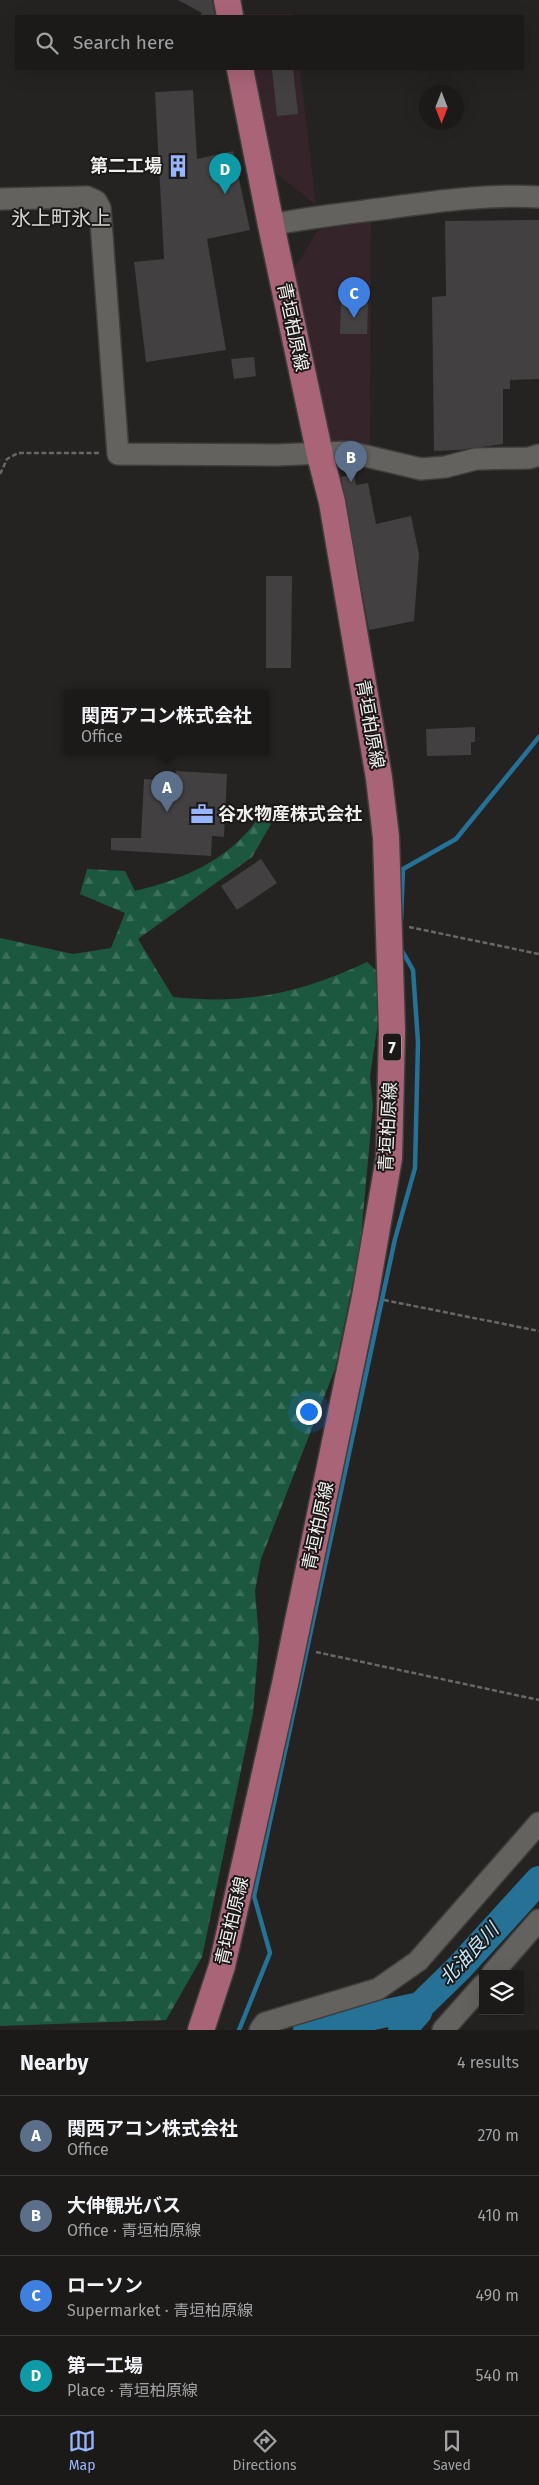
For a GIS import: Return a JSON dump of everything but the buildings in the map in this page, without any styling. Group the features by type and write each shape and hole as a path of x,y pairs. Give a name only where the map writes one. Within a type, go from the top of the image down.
{"main road":[{"path":"227,0 230,15"},
{"name":"青垣柏原線","path":"203,2024 222,1966 283,1694 365,1297 390,1158 392,1031 386,837 379,778 332,502 320,455 271,225 240,70"}],"street":[{"path":"271,225 434,202 495,196 539,197"},
{"path":"0,199 87,197 96,201 100,208 118,454 320,455 349,452 421,468 445,466 476,458 529,458 539,455"},
{"path":"260,2030 266,2023 378,1989 397,1977 418,1960 539,1823"},
{"path":"495,1970 539,1920"},
{"path":"443,2030 479,1990"}],"path":[{"path":"0,474 7,459 18,453 118,454"},
{"path":"388,923 539,954"},
{"path":"365,1297 539,1331"},
{"path":"316,1652 539,1700"}],"shaded area":[{"path":"239,14 293,14 293,15"},
{"path":"250,70 300,70 316,205 271,169"},
{"path":"371,222 370,450 328,447 293,271 318,230"}],"green space":[{"path":"260,815 271,824 252,857 138,939 173,997 225,999 250,998 273,994 319,982 367,962 378,972 381,1000 370,1077 373,1106 360,1248 335,1369 261,1559 255,1591 259,1639 253,1713 202,1957 166,2020 0,2026 0,938 73,954 111,948 125,913 80,894 87,869 125,871 135,891 153,886 189,873 221,855 236,844"}],"waterway":[{"path":"401,921 403,869 456,839 539,737"},
{"path":"239,2030 270,1953 254,1896 395,1239 415,1168 418,1042 413,970 401,949"},
{"name":"北油良川","path":"402,2030 418,2012 420,2006 459,1968 539,1880"},
{"path":"307,2030 420,2006"}],"place":[{"name":"第二工場","path":"178,166"},
{"name":"第一工場","path":"225,194"},
{"name":"ローソン","path":"354,318"},
{"name":"大伸観光バス","path":"351,482"},
{"name":"関西アコン株式会社","path":"167,812"},
{"name":"谷水物産株式会社","path":"202,814"}],"district":[{"name":"氷上町氷上","path":"61,218"}]}
